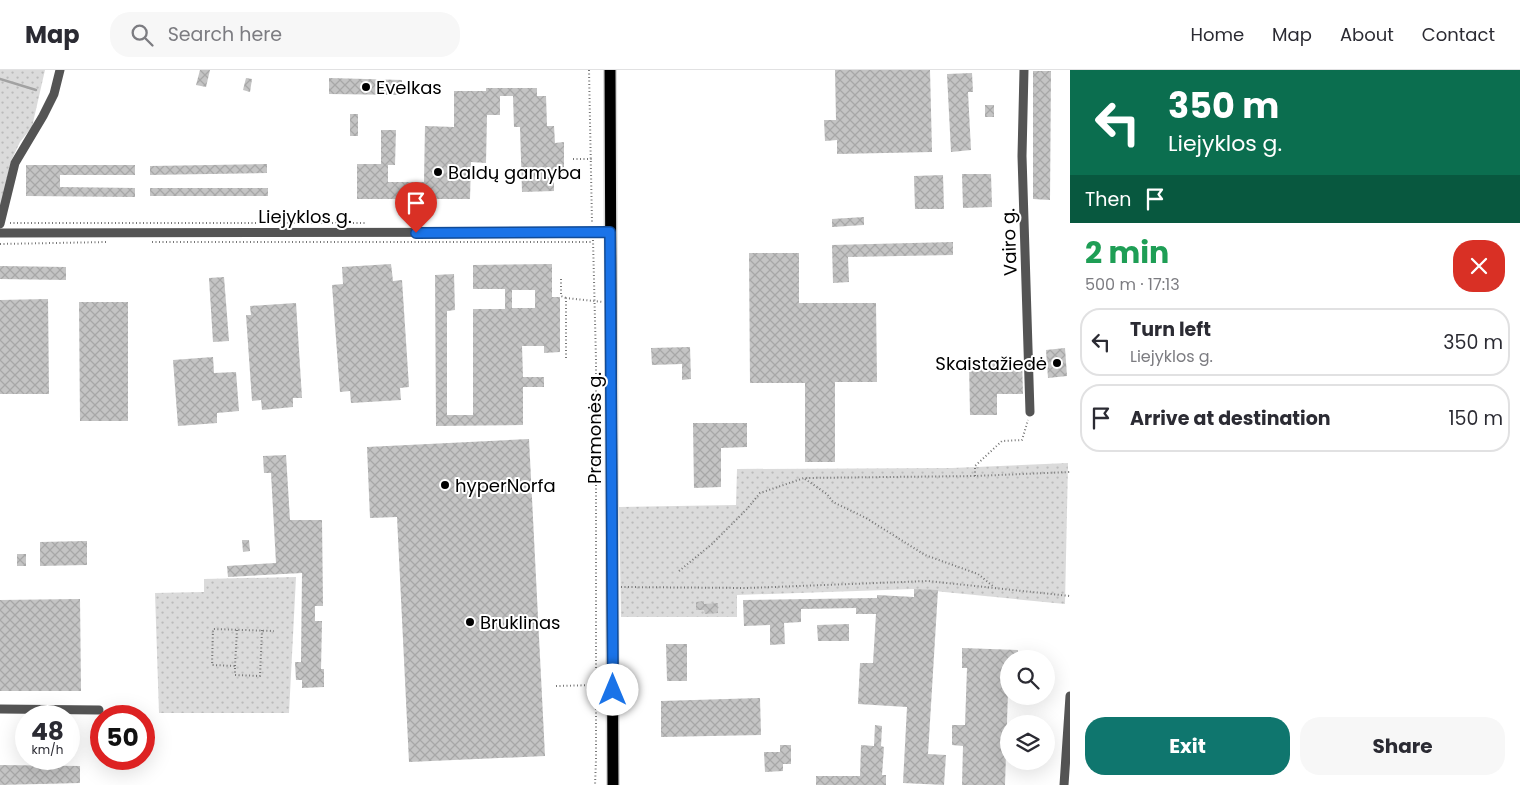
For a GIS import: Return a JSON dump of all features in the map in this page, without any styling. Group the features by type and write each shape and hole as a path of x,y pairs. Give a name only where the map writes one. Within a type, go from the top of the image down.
{"main road":[{"name":"Pramonės g.","path":"610,70 613,785"}],"street":[{"path":"0,223 15,164 54,94 60,70"},
{"name":"Vairo g.","path":"1024,70 1022,156 1030,412"},
{"name":"Liejyklos g.","path":"0,233 593,238 610,232"},
{"path":"1064,785 1070,696"},
{"path":"0,709 90,710"}],"path":[{"path":"589,70 594,302 595,785"},
{"path":"573,159 592,159"},
{"path":"0,223 367,223"},
{"path":"583,223 592,223"},
{"path":"150,242 593,238"},
{"path":"0,244 110,242"},
{"path":"561,279 561,296 594,302"},
{"path":"566,298 566,358"},
{"path":"975,476 975,466 1002,441 1022,440 1030,412"},
{"path":"679,571 712,544 760,493 804,478 975,476 1070,472"},
{"path":"804,478 827,494 832,502 866,518 925,555 978,574 996,589"},
{"path":"629,586 747,588 928,581 1070,596"},
{"path":"235,666 212,665 213,629 274,630"},
{"path":"237,630 235,675 260,676 262,630"},
{"path":"556,686 596,685"}],"shaded area":[{"path":"0,70 45,70 32,127 20,142 11,161 0,209"},
{"path":"1068,463 1065,604 914,589 737,595 737,617 621,617 619,507 736,505 737,469 952,468"},
{"path":"296,577 289,713 159,713 155,593 204,592 204,579"}],"building":[{"path":"200,70 210,70 206,87 196,85"},
{"path":"835,70 930,70 932,152 837,154 837,140 825,141 824,120 836,120"},
{"path":"1033,71 1051,71 1050,200 1033,199"},
{"path":"972,73 973,92 968,92 971,150 951,152 947,74"},
{"path":"246,78 252,79 250,92 243,90"},
{"name":"Evelkas","path":"329,78 402,80 402,95 329,94"},
{"path":"486,88 537,88 537,96 546,96 547,126 554,126 555,143 564,142 564,173 554,174 554,191 522,192 520,127 514,127 513,96 500,96 500,115 487,115 486,163 471,162 470,199 357,199 357,164 381,164 381,130 396,130 395,165 388,165 388,182 424,182 425,126 454,127 454,91 486,91"},
{"path":"985,105 994,105 994,117 985,117"},
{"path":"350,114 358,114 358,136 350,136"},
{"path":"267,164 267,173 150,175 150,166"},
{"path":"26,165 135,165 135,175 60,175 60,187 135,188 135,197 26,196"},
{"path":"962,174 991,174 992,207 963,208"},
{"path":"943,175 944,209 915,209 914,176"},
{"path":"150,188 268,188 268,196 150,196"},
{"path":"864,217 864,225 832,227 832,219"},
{"path":"953,242 953,255 848,257 849,282 833,283 832,245"},
{"path":"749,253 799,253 799,303 876,303 877,382 835,382 835,462 805,462 805,383 750,383"},
{"path":"391,264 393,281 402,280 409,387 400,388 401,400 351,403 350,391 340,392 332,285 343,284 342,267"},
{"path":"552,264 552,297 560,297 560,352 544,353 544,346 522,346 523,377 544,377 544,387 523,387 523,425 436,426 435,275 454,274 455,310 447,311 447,415 473,415 473,309 505,309 505,289 473,289 473,265","holes":["512,290 535,290 535,308 512,308"]},
{"path":"0,266 66,267 66,280 0,279"},
{"path":"224,277 229,341 213,342 209,278"},
{"path":"48,299 49,394 0,394 0,300"},
{"path":"79,302 128,302 128,421 80,421"},
{"path":"296,303 302,398 293,398 293,407 262,410 261,400 252,401 246,315 251,315 250,306"},
{"path":"690,347 691,379 682,380 682,364 652,365 651,348"},
{"name":"Skaistažiedė","path":"1065,348 1067,376 1048,378 1046,350"},
{"path":"213,357 214,373 236,372 239,411 217,413 217,423 178,426 173,360"},
{"path":"1022,361 1023,394 997,394 997,415 970,415 969,362"},
{"path":"693,423 747,423 747,447 721,448 721,487 694,488"},
{"name":"Bruklinas","path":"529,439 545,756 409,762 397,517 370,518 367,447"},
{"path":"286,455 290,520 322,520 323,606 315,606 315,621 322,621 321,669 324,669 324,687 302,688 302,680 296,680 295,662 301,662 302,573 228,577 227,566 276,563 271,473 264,473 263,456"},
{"path":"242,540 249,540 250,551 243,552"},
{"path":"87,541 87,565 40,566 40,542"},
{"path":"17,554 26,554 26,566 17,566"},
{"path":"914,589 938,590 928,754 946,755 944,785 903,783 907,707 858,704 860,663 873,663 876,614 856,614 856,608 801,609 801,622 784,623 785,644 770,645 770,625 744,626 743,600 877,598 877,595 914,597"},
{"path":"80,599 81,691 0,691 0,600"},
{"path":"704,601 704,604 718,603 718,613 705,614 704,610 696,610 696,602"},
{"path":"849,624 849,641 818,641 817,625"},
{"path":"666,644 687,644 687,681 667,681"},
{"path":"962,648 1018,650 1000,650 1000,705 1008,705 1007,715 1000,715 1000,770 1005,770 1005,785 962,785 963,746 952,745 952,725 965,725 967,668 962,668"},
{"path":"760,698 761,735 661,737 661,701"},
{"path":"875,725 882,726 881,746 884,747 882,775 886,775 886,785 816,785 816,776 860,776 861,745 874,746"},
{"path":"780,745 791,745 791,764 783,764 783,771 765,772 764,752 780,752"},
{"path":"0,765 15,765 15,770 80,770 80,783 0,785"}],"waterway":[{"path":"0,79 36,90"}],"place":[{"name":"Evelkas","path":"366,87"},
{"name":"Baldų gamyba","path":"438,172"},
{"name":"Skaistažiedė","path":"1057,363"},
{"name":"hyperNorfa","path":"445,485"},
{"name":"Bruklinas","path":"470,622"}],"route":[{"path":"416,233 610,232 613,690"}]}
